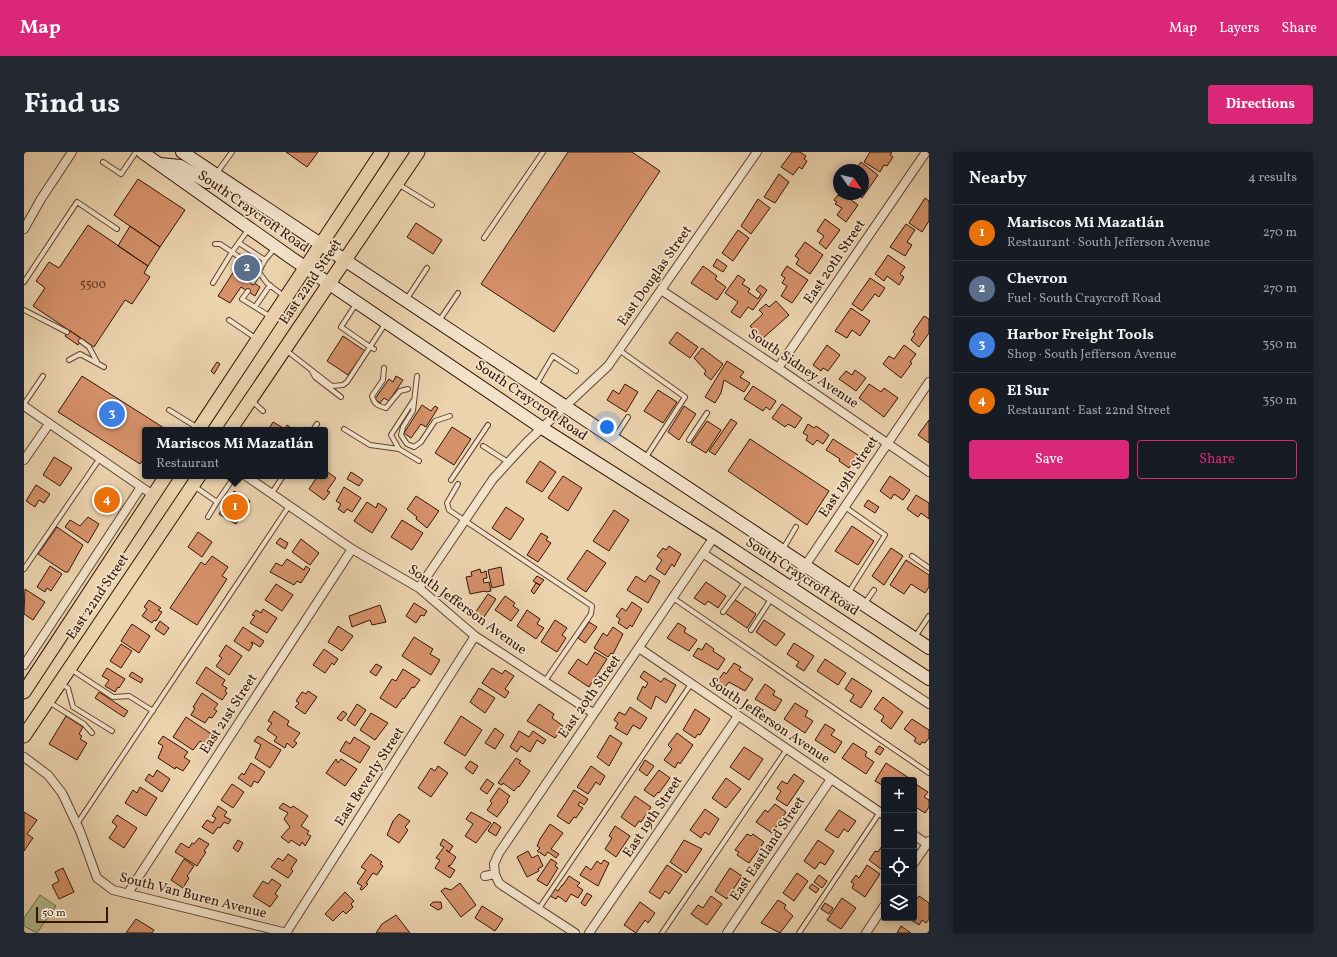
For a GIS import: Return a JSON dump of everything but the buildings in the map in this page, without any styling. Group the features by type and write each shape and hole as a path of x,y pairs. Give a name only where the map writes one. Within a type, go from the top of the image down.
{"main road":[{"name":"South Craycroft Road","path":"142,152 276,247 542,428 714,537 929,679"},
{"name":"South Craycroft Road","path":"182,152 929,648"},
{"name":"East 22nd Street","path":"199,427 320,243 382,152"},
{"name":"East 22nd Street","path":"232,427 418,152"},
{"path":"158,164 180,166 207,182 210,182 216,174"},
{"name":"East 22nd Street","path":"24,692 164,479"},
{"name":"East 22nd Street","path":"24,736 196,481"}],"street":[{"path":"24,228 72,152"},
{"name":"East Douglas Street","path":"566,407 608,366 620,350 757,152"},
{"name":"East 20th Street","path":"778,368 926,152"},
{"name":"South Sidney Avenue","path":"661,290 778,368 929,472"},
{"name":"East 19th Street","path":"790,588 929,382"},
{"path":"24,405 49,424 153,495"},
{"path":"419,588 493,479 542,428 566,407"},
{"path":"24,460 49,424"},
{"name":"South Jefferson Avenue","path":"250,479 352,549 419,588 475,636 593,713"},
{"name":"East 22nd Street","path":"24,665 141,487"},
{"name":"East 20th Street","path":"495,874 494,864 499,853 593,713 704,554 714,537"},
{"name":"East 21st Street","path":"128,892 352,549"},
{"path":"704,554 929,704"},
{"name":"East Beverly Street","path":"287,933 475,636"},
{"name":"South Jefferson Avenue","path":"638,648 881,813"},
{"name":"East 19th Street","path":"589,933 738,716"},
{"name":"South Van Buren Avenue","path":"24,757 42,770 54,782 66,799 97,878 112,890 128,892 287,933"},
{"name":"East Eastland Street","path":"727,933 831,779"},
{"path":"917,836 928,842 917,858"},
{"path":"485,876 495,874 499,883 575,933"},
{"path":"866,933 881,910"}],"lane":[{"path":"103,162 121,174 136,152"},
{"path":"216,174 232,152"},
{"path":"484,238 543,152"},
{"path":"398,183 432,205"},
{"path":"24,282 77,202 117,229"},
{"path":"213,284 232,252 249,228"},
{"path":"239,242 266,260"},
{"path":"215,244 220,244 242,259"},
{"path":"253,282 266,260 276,247"},
{"path":"255,267 270,285 285,297"},
{"path":"406,300 427,268"},
{"path":"255,307 270,285"},
{"path":"248,291 242,299 271,318"},
{"path":"438,322 458,293"},
{"path":"357,302 341,327 372,348"},
{"path":"24,310 67,332"},
{"path":"229,320 257,339"},
{"path":"285,349 332,386 342,385 372,348 386,322"},
{"path":"80,341 89,347 98,363"},
{"path":"620,350 685,397 645,460"},
{"path":"69,360 80,354 104,367"},
{"path":"535,387 553,356 576,371"},
{"path":"384,368 383,380 372,396 373,401 379,406 386,408 400,391 408,389"},
{"path":"312,370 315,377 341,396"},
{"path":"24,405 43,376"},
{"path":"417,376 413,411 403,427 401,435 407,444 414,447 421,442 435,421 450,416"},
{"path":"399,449 391,435 414,399"},
{"path":"250,400 263,411"},
{"path":"169,410 195,427"},
{"path":"689,440 707,412"},
{"path":"614,439 628,417"},
{"path":"451,480 488,425"},
{"path":"344,429 370,445 399,449 419,461"},
{"path":"483,446 508,462"},
{"path":"24,569 100,458"},
{"path":"208,517 233,479"},
{"path":"272,494 281,479"},
{"path":"196,481 217,502"},
{"path":"458,484 447,503 449,510 465,519 592,606 591,614 545,681"},
{"path":"77,825 289,506"},
{"path":"845,507 885,535 848,594"},
{"path":"782,551 796,527"},
{"path":"912,556 929,568"},
{"path":"723,612 746,581"},
{"path":"864,605 874,590"},
{"path":"673,598 929,773"},
{"path":"750,630 772,599"},
{"path":"914,638 928,616"},
{"path":"69,669 113,697 129,696 153,711"},
{"path":"60,683 68,688 73,707 112,731"},
{"path":"538,910 691,684"},
{"path":"47,701 84,724 92,733"},
{"path":"662,933 787,749"},
{"path":"799,933 881,815"}],"green space":[{"path":"40,895 56,906 37,933 24,926 24,918"}],"place":[{"name":"Chevron","path":"247,268"},
{"name":"Harbor Freight Tools","path":"112,414"},
{"name":"El Sur","path":"107,500"},
{"name":"Mariscos Mi Mazatlán","path":"235,507"}]}
